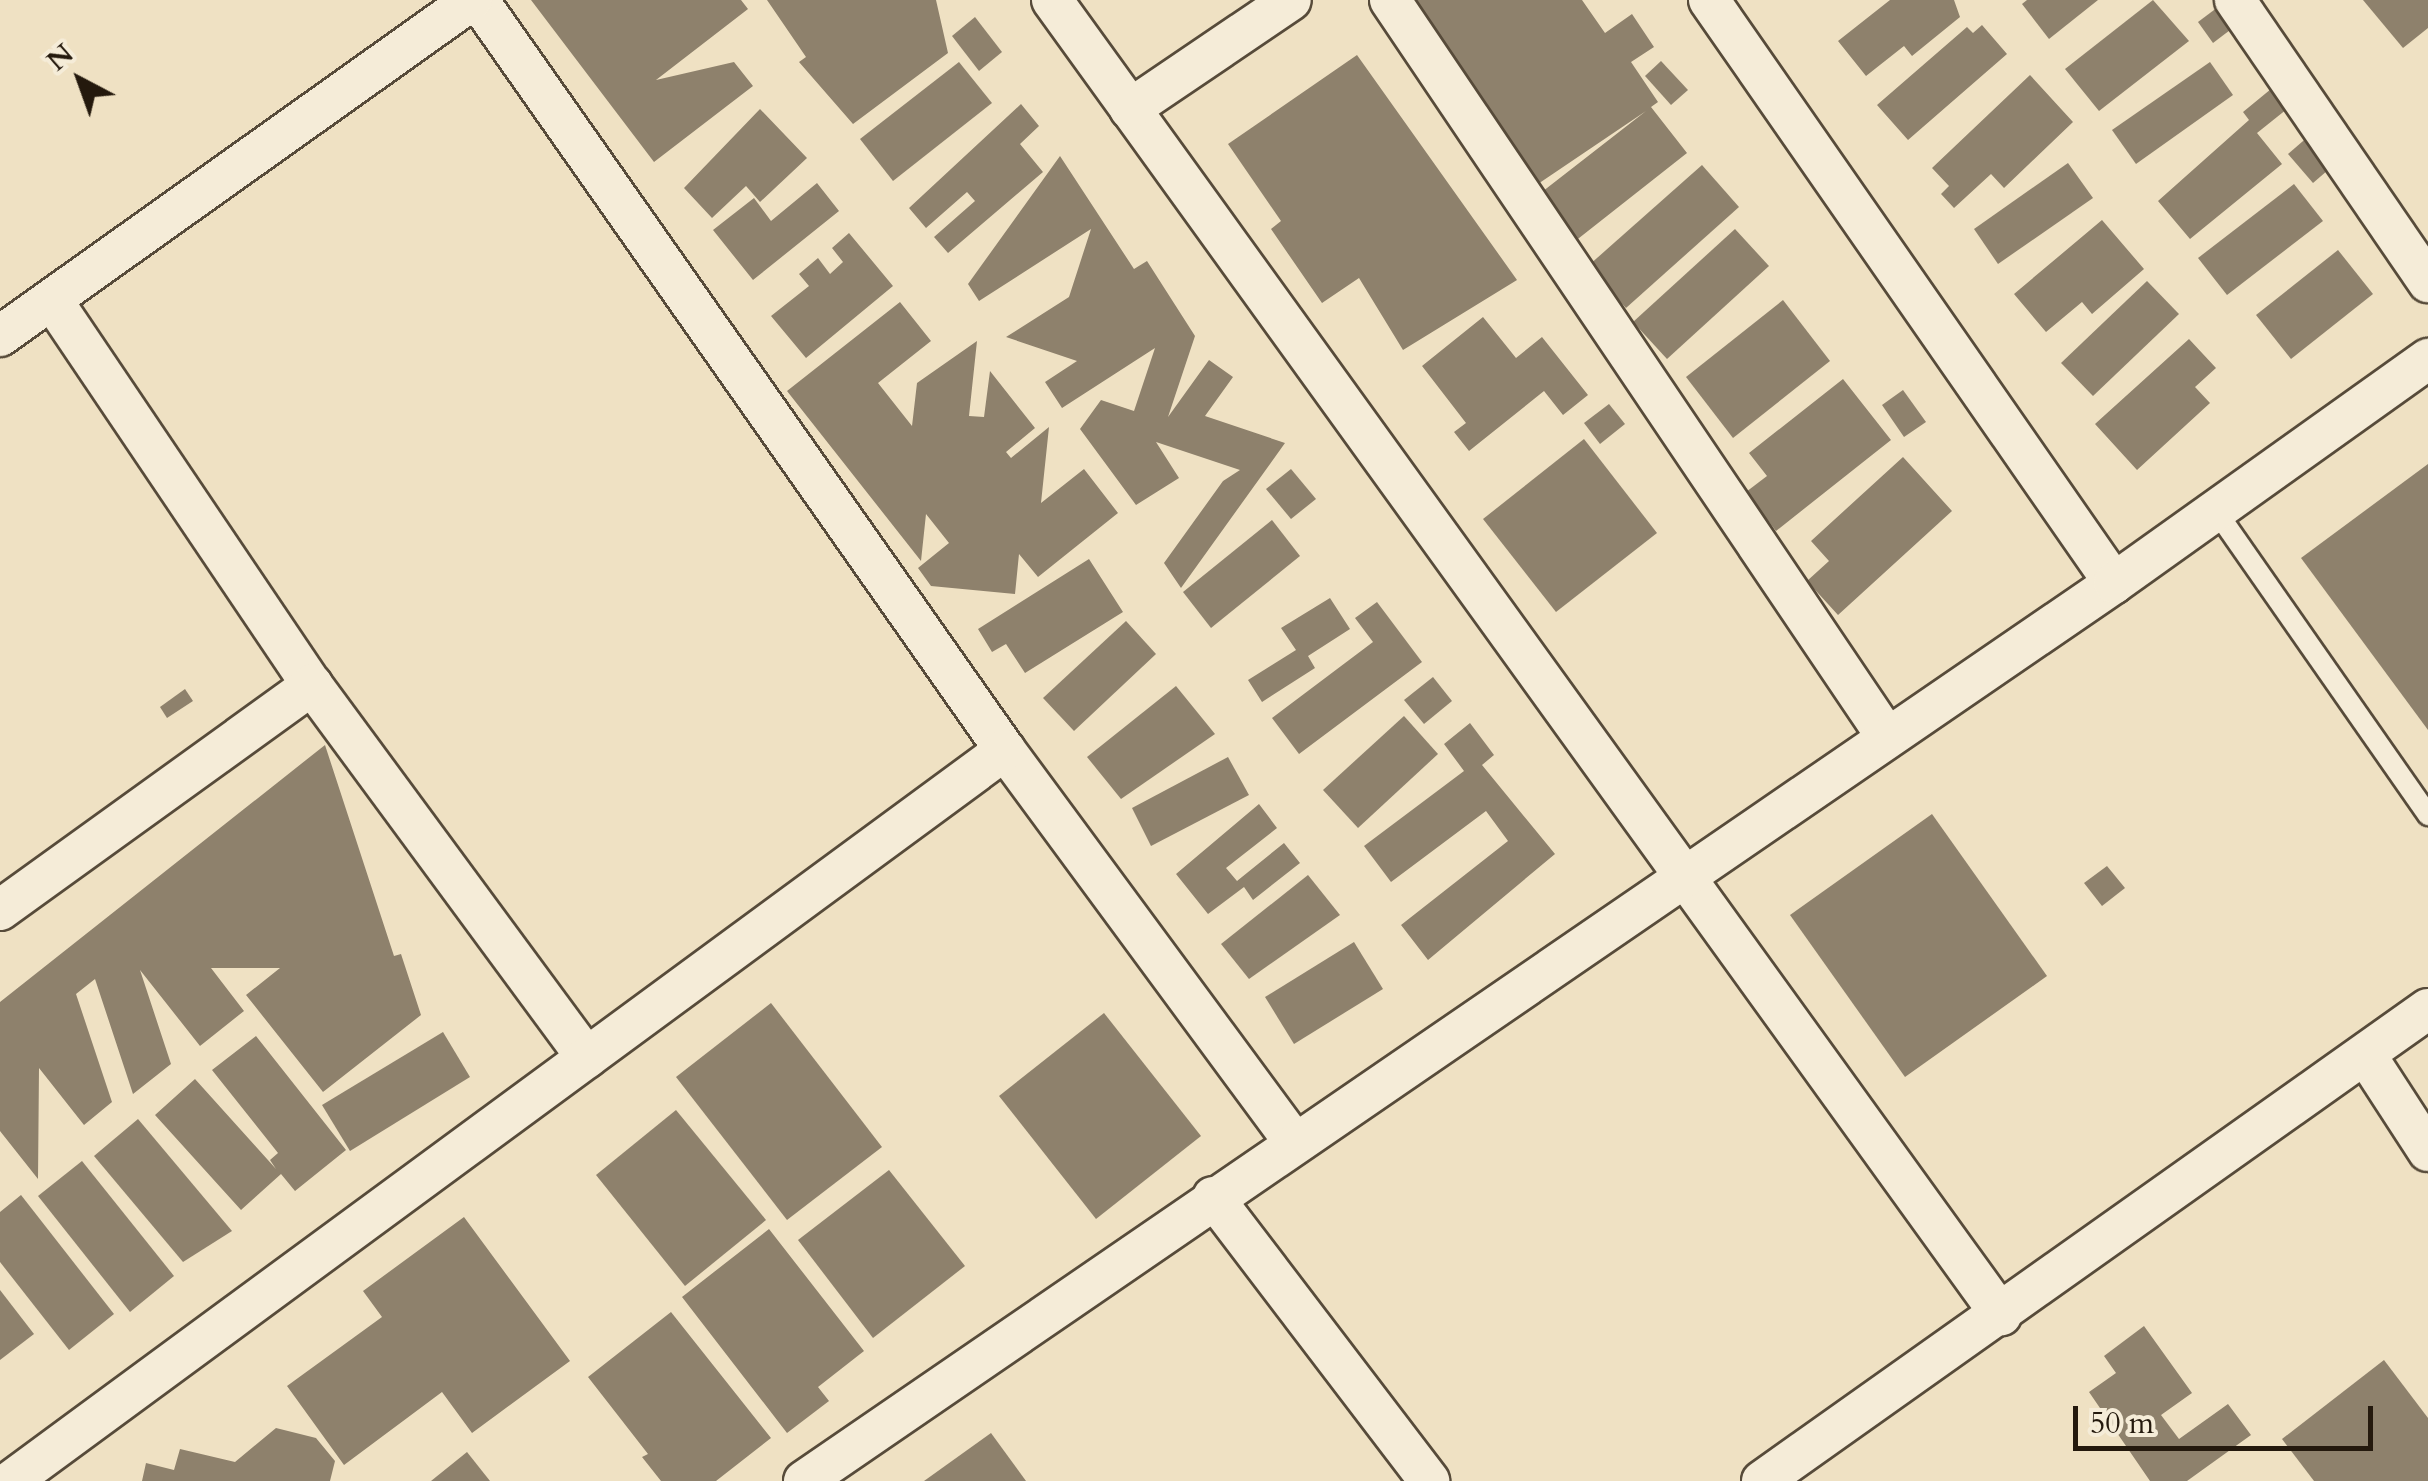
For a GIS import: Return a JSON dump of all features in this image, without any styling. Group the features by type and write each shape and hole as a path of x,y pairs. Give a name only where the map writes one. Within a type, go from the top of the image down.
{"street":[{"path":"0,336 475,0 1005,750 1293,1141"},
{"path":"1052,0 1680,878 2001,1315"},
{"path":"1130,108 1291,0"},
{"path":"1390,0 1887,737"},
{"path":"1709,0 2114,584"},
{"path":"2235,0 2428,282"},
{"path":"52,300 312,686 587,1058"},
{"path":"804,1481 1293,1141 2114,584 2428,359"},
{"path":"0,910 312,686"},
{"path":"10,1468 587,1058 1005,750"},
{"path":"1762,1481 2366,1057 2428,1009"},
{"path":"2366,1057 2428,1150"},
{"path":"1213,1197 1429,1481"}],"lane":[{"path":"2216,511 2428,815"}],"building":[{"path":"531,0 741,0 748,9 656,80 734,62 753,86 654,162"},
{"path":"767,0 936,0 948,53 853,124 799,62 806,57"},
{"path":"1409,0 1582,0 1605,33 1632,14 1654,47 1631,62 1658,102 1651,107 1687,153 1574,242 1538,195 1646,111 1532,188"},
{"path":"1890,0 1954,0 1960,17 1912,56 1904,46 1866,76 1838,41"},
{"path":"2027,0 2098,0 2049,39 2022,4"},
{"path":"2153,0 2189,41 2099,111 2065,69"},
{"path":"2363,0 2428,0 2428,28 2403,48"},
{"path":"2222,4 2238,24 2213,43 2198,22"},
{"path":"975,17 1002,52 979,71 952,36"},
{"path":"1982,25 2007,54 1908,140 1877,105 1967,27 1973,33"},
{"path":"1357,55 1517,280 1403,350 1359,278 1322,303 1271,229 1281,221 1228,144"},
{"path":"1661,61 1688,90 1671,105 1645,76"},
{"path":"959,62 992,103 893,181 860,139"},
{"path":"2210,62 2233,95 2136,164 2112,130"},
{"path":"2030,75 2073,122 2004,188 1991,174 1954,208 1941,194 1949,186 1932,168"},
{"path":"2271,89 2287,109 2257,133 2282,164 2190,239 2158,201 2249,120 2243,112"},
{"path":"1021,104 1039,126 1020,144 1043,172 948,253 934,237 975,201 967,192 926,228 909,208"},
{"path":"760,109 807,158 760,202 746,186 712,218 684,188"},
{"path":"2310,135 2335,164 2313,183 2288,154"},
{"path":"1060,156 1134,269 1147,261 1195,336 1168,417 1209,360 1233,377 1205,416 1285,443 1181,588 1164,563 1223,481 1240,470 1156,442 1179,478 1136,505 1080,429 1101,400 1134,411 1155,348 1062,408 1045,382 1077,361 1006,337 1069,297 1091,229 979,301 968,284"},
{"path":"2068,163 2093,198 1998,264 1974,229"},
{"path":"1702,165 1739,207 1626,308 1588,266"},
{"path":"817,183 839,211 753,280 713,230 754,198 771,221"},
{"path":"2294,184 2323,221 2227,295 2198,258"},
{"path":"2102,220 2144,269 2092,314 2082,302 2046,332 2014,294"},
{"path":"1735,229 1769,266 1667,359 1633,322"},
{"path":"849,233 893,286 806,358 771,316 809,286 799,274 818,258 830,274 843,262 832,248"},
{"path":"2338,250 2373,294 2291,359 2256,315"},
{"path":"2147,281 2179,314 2093,396 2061,363"},
{"path":"1783,300 1830,361 1733,438 1686,377"},
{"path":"900,302 931,341 878,383 912,426 917,383 977,341 969,416 984,417 990,371 1035,428 1006,452 1011,458 1049,427 1041,503 1084,469 1118,513 1038,577 1019,554 1015,594 931,586 918,568 949,543 926,514 921,561 787,391"},
{"path":"1483,317 1516,358 1542,337 1588,395 1563,415 1544,391 1469,451 1454,432 1466,423 1422,366"},
{"path":"2189,339 2216,368 2195,387 2210,403 2137,470 2095,424"},
{"path":"1843,379 1891,440 1776,531 1746,492 1767,476 1749,453"},
{"path":"1903,390 1926,422 1904,437 1882,405"},
{"path":"1609,404 1625,424 1600,444 1584,423"},
{"path":"1584,439 1657,533 1556,612 1483,519"},
{"path":"1903,457 1952,511 1838,615 1807,581 1829,561 1811,541"},
{"path":"2428,464 2428,730 2301,558"},
{"path":"1291,469 1316,499 1291,519 1266,489"},
{"path":"1272,520 1300,556 1211,628 1183,592"},
{"path":"1089,559 1123,612 1025,673 1006,644 992,652 978,629"},
{"path":"1330,598 1350,629 1308,656 1315,668 1262,702 1248,680 1296,650 1281,628"},
{"path":"1377,602 1422,662 1299,754 1272,718 1373,642 1355,618"},
{"path":"1126,621 1156,654 1074,731 1043,698"},
{"path":"1433,677 1452,701 1424,724 1404,700"},
{"path":"1176,686 1215,734 1121,799 1087,757"},
{"path":"185,689 193,701 167,718 160,707"},
{"path":"1404,716 1438,754 1358,828 1323,790"},
{"path":"1470,723 1494,755 1482,765 1555,854 1428,960 1401,925 1508,841 1486,811 1391,882 1364,846 1464,771 1444,744"},
{"path":"325,745 394,956 401,954 421,1015 323,1092 246,995 280,968 211,968 244,1011 200,1046 140,970 171,1064 133,1094 95,979 76,994 112,1102 84,1125 39,1068 38,1179 0,1131 0,1002"},
{"path":"1228,757 1249,795 1151,846 1132,808"},
{"path":"1259,804 1277,828 1226,868 1237,881 1284,843 1300,863 1253,900 1244,887 1208,914 1176,874"},
{"path":"1932,814 2047,976 1905,1077 1790,915"},
{"path":"2107,866 2125,888 2102,906 2084,883"},
{"path":"1308,875 1340,915 1249,979 1221,944"},
{"path":"1354,942 1383,989 1294,1044 1265,997"},
{"path":"771,1003 882,1147 787,1220 676,1077"},
{"path":"1104,1013 1201,1136 1096,1219 999,1096"},
{"path":"443,1032 470,1077 350,1151 322,1105"},
{"path":"256,1036 346,1150 295,1191 281,1174 241,1210 155,1115 195,1079 276,1169 270,1160 278,1153 212,1070"},
{"path":"676,1110 766,1220 685,1286 596,1175"},
{"path":"138,1119 232,1231 183,1262 94,1156"},
{"path":"82,1161 174,1276 130,1312 38,1196"},
{"path":"889,1170 965,1266 873,1338 798,1240"},
{"path":"21,1195 114,1314 69,1350 0,1262 0,1212"},
{"path":"464,1217 570,1361 472,1433 442,1392 344,1465 287,1386 382,1317 363,1291"},
{"path":"769,1229 864,1351 818,1387 829,1401 787,1433 682,1297"},
{"path":"0,1290 34,1334 0,1360"},
{"path":"671,1312 771,1438 716,1481 661,1481 642,1457 648,1454 588,1377"},
{"path":"2144,1326 2192,1393 2161,1415 2179,1439 2228,1404 2251,1435 2187,1481 2150,1481 2089,1392 2116,1373 2104,1356"},
{"path":"2384,1360 2428,1418 2428,1481 2314,1481 2282,1439"},
{"path":"276,1428 316,1438 335,1461 330,1481 142,1481 146,1463 174,1470 180,1449 235,1462"},
{"path":"991,1433 1026,1481 924,1481"},
{"path":"467,1452 490,1481 431,1481"}]}
